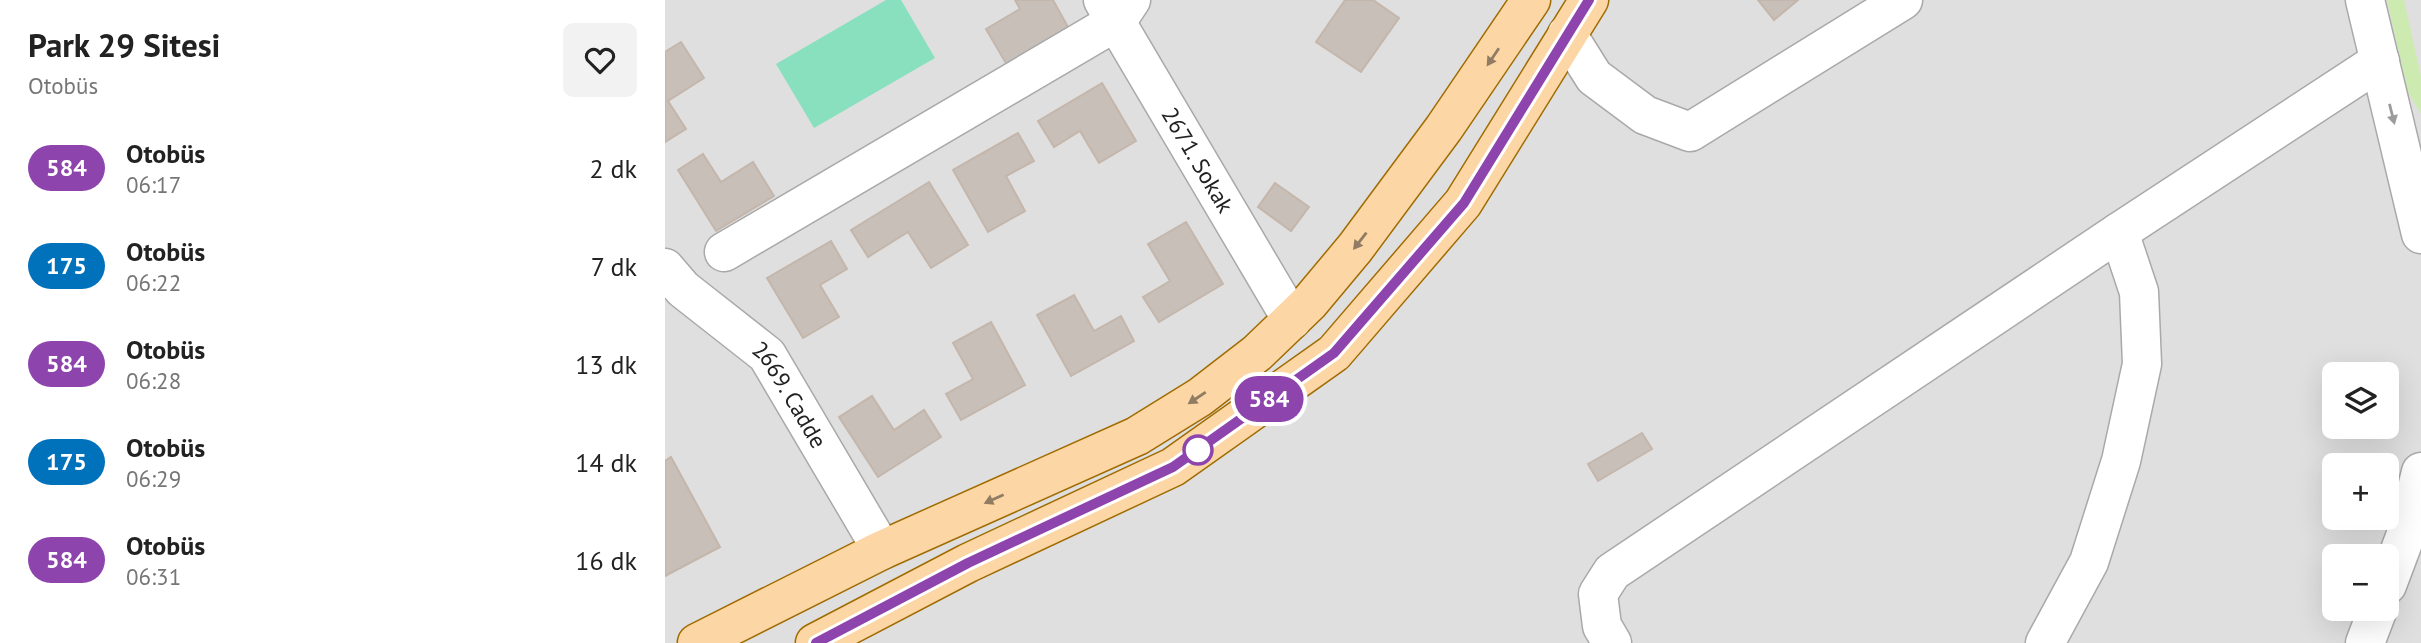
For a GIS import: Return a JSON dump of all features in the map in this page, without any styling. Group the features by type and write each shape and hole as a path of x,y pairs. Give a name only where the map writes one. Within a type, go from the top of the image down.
{"main road":[{"path":"697,643 882,550 1137,436 1219,382 1257,353 1309,303 1355,248 1400,189 1531,0"},
{"path":"829,640 968,563 1173,467 1334,353 1464,203 1589,0"}],"street":[{"path":"1567,34 1594,77 1645,115 1690,132 1903,0"},
{"path":"2365,0 2421,234"},
{"name":"2671. Sokak","path":"1117,7 1292,320"},
{"path":"724,252 1117,7"},
{"path":"1612,643 1602,626 1598,594 1612,572 2379,61"},
{"path":"2045,643 2089,562 2120,461 2142,364 2139,292 2119,232"},
{"name":"2669. Cadde","path":"671,285 767,355 882,550"},
{"path":"2399,553 2421,472"},
{"path":"2365,643 2373,621"}],"shaded area":[{"path":"665,0 2421,0 2421,643 665,643"}],"green space":[{"path":"886,0 901,0 935,58 814,128 776,64"},
{"path":"2387,0 2404,0 2421,76 2421,114 2408,92"}],"building":[{"path":"1015,0 1053,0 1069,29 1007,65 986,29 1020,9"},
{"path":"1345,0 1373,0 1399,18 1361,72 1316,42"},
{"path":"1758,0 1798,0 1774,20"},
{"path":"681,42 704,78 668,101 686,129 665,142 665,52"},
{"path":"1102,83 1136,141 1099,163 1080,131 1054,147 1038,121"},
{"path":"1018,133 1034,161 1006,176 1025,211 988,232 953,170"},
{"path":"703,154 721,182 753,162 774,196 716,231 678,170"},
{"path":"929,182 968,245 931,268 908,232 868,257 851,230"},
{"path":"1275,183 1309,207 1291,231 1258,207"},
{"path":"1186,222 1223,284 1159,322 1143,297 1170,281 1148,244"},
{"path":"831,241 847,269 820,285 839,317 803,338 767,278"},
{"path":"1074,295 1094,331 1121,316 1134,341 1071,376 1037,315"},
{"path":"991,322 1025,385 961,420 946,394 973,379 953,343"},
{"path":"872,396 894,430 924,410 941,437 878,477 839,417"},
{"path":"1642,433 1652,449 1598,481 1588,464"},
{"path":"671,457 720,547 665,576 665,461"}],"bus line":[{"name":"584","path":"816,643 968,563 1173,467 1334,353 1464,203 1589,0"}]}
